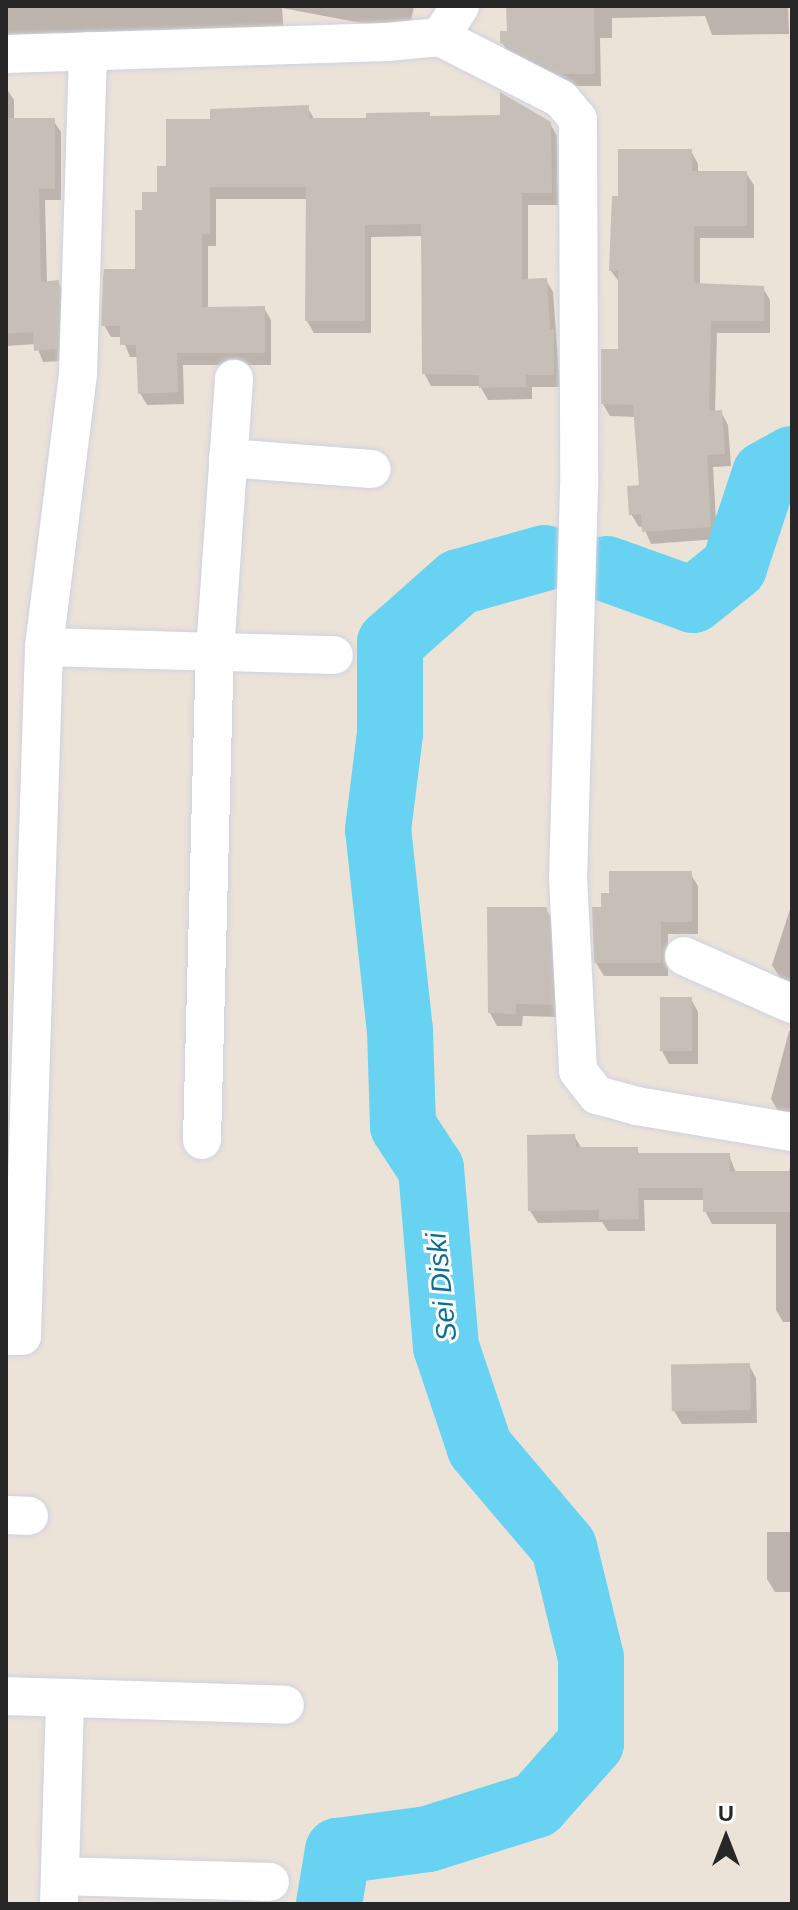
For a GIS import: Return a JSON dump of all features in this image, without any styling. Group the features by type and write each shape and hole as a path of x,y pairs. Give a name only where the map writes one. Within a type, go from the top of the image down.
{"street":[{"path":"6,54 387,42 450,21 561,99 578,119 579,487 568,878 578,1071 597,1095 637,1106 792,1132"},
{"path":"6,1336 22,1336 21,908 44,647 78,373 88,51"},
{"path":"202,1140 215,651 234,379"},
{"path":"228,458 372,469"},
{"path":"44,647 334,655"},
{"path":"684,956 792,1004"},
{"path":"6,1696 285,1705"},
{"path":"65,1698 59,1890 270,1882"}],"building":[{"path":"506,6 594,6 595,74 561,74 500,43 500,31 507,31"},
{"path":"500,92 551,122 552,193 522,193 522,279 547,278 550,329 554,329 554,375 526,375 526,387 479,388 479,375 422,374 421,224 365,225 365,321 305,321 306,187 210,187 210,234 202,234 202,307 265,306 265,353 177,353 178,392 138,394 136,345 120,345 120,326 101,326 103,276 104,269 135,269 135,210 142,210 142,192 157,192 157,166 166,166 166,119 210,119 210,109 309,105 309,118 366,118 366,113 500,115"},
{"path":"6,118 55,118 55,189 39,189 41,282 59,280 57,349 34,351 33,332 6,334"},
{"path":"618,149 692,149 692,171 747,171 747,226 694,226 694,283 764,286 764,321 711,321 709,411 722,410 725,454 707,455 711,527 642,532 641,514 629,515 627,486 639,485 633,405 601,404 601,349 618,349 618,271 609,271 612,196 618,196"},
{"path":"609,871 692,871 692,922 661,922 661,963 594,963 592,907 601,907 601,893 609,893"},
{"path":"487,907 547,907 553,1005 516,1004 516,1014 488,1013"},
{"path":"660,997 692,997 692,1051 660,1051"},
{"path":"575,1134 576,1147 638,1147 638,1153 730,1153 730,1171 792,1171 792,1212 703,1212 703,1188 638,1188 639,1219 599,1220 599,1210 528,1211 527,1135"},
{"path":"750,1363 751,1410 672,1411 671,1364"}],"waterway":[{"name":"Sei Diski","path":"607,569 693,600 734,567 765,474 792,459"},
{"name":"Sei Diski","path":"329,1904 338,1851 428,1839 536,1805 591,1743 591,1658 564,1547 480,1448 446,1347 431,1169 403,1126 400,1031 378,830 390,733 390,643 459,582 545,558"}]}
